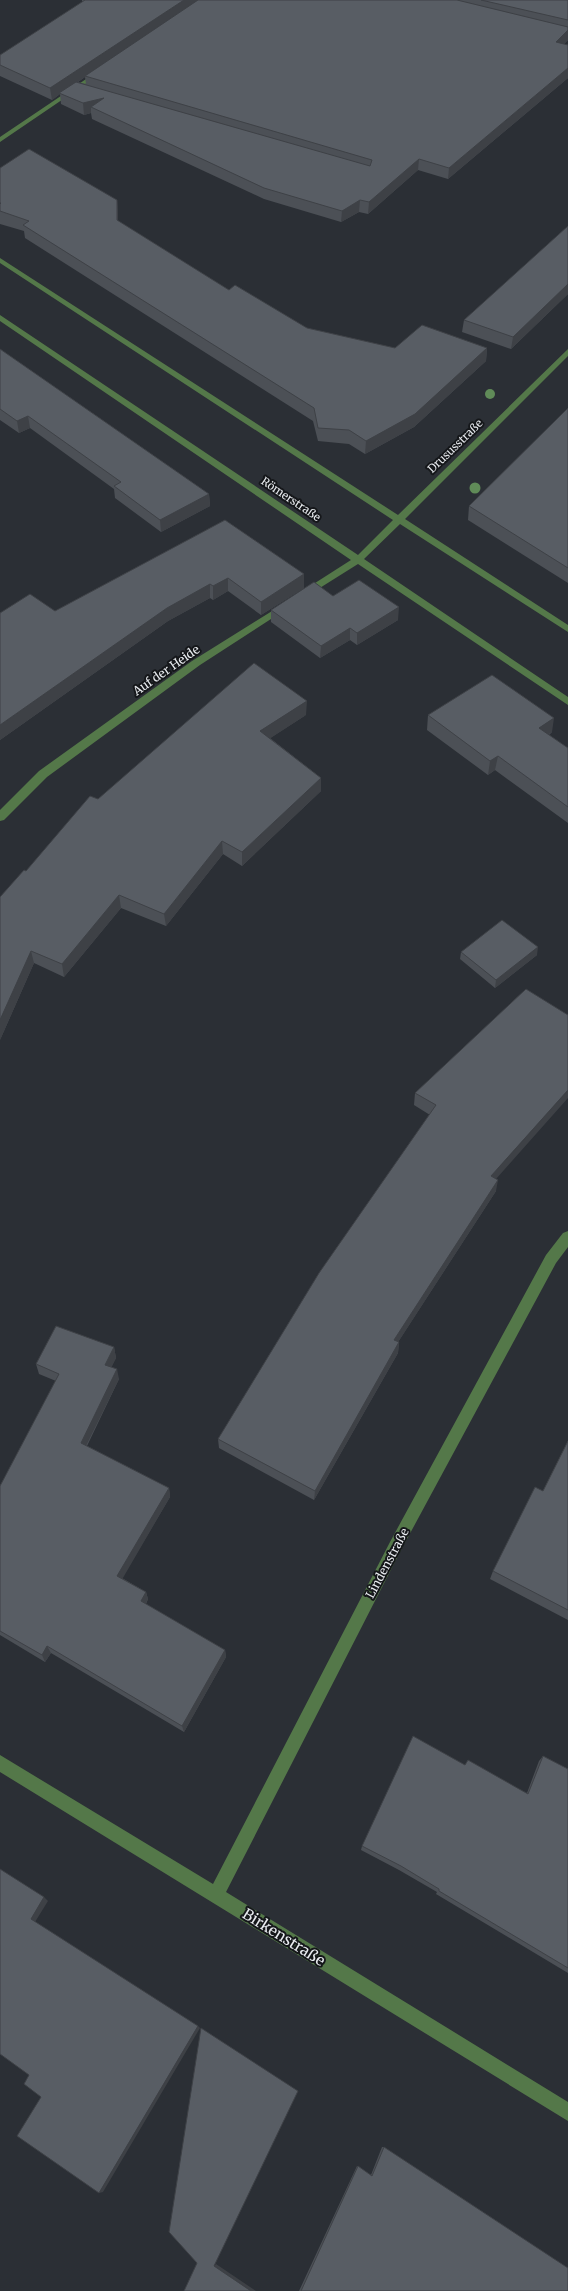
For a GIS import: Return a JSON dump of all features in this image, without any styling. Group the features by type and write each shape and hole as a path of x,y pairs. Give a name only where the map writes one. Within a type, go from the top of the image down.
{"street":[{"path":"0,140 106,68"},
{"path":"74,88 84,91"},
{"path":"0,260 399,517 568,629"},
{"name":"Römerstraße","path":"0,317 568,702"},
{"name":"Drususstraße","path":"359,559 399,517 568,351"},
{"name":"Auf der Heide","path":"0,817 43,774 196,663 359,559"},
{"name":"Lindenstraße","path":"216,1895 395,1547 551,1259 568,1237"},
{"name":"Birkenstraße","path":"0,1763 568,2112"}],"building":[{"path":"85,0 184,0 50,88 0,65 0,55"},
{"path":"198,0 457,0 568,27 568,30 556,42 568,45 568,68 449,168 419,159 369,202 360,200 342,211 264,188 91,107 104,98 83,103 59,93 76,82 370,166 372,160 85,76"},
{"path":"481,0 568,0 568,20"},
{"path":"29,149 117,200 117,220 229,290 235,285 307,328 395,348 422,325 487,348 415,414 366,441 349,430 318,428 314,408 23,225 29,221 0,211 0,168"},
{"path":"568,226 568,284 513,337 464,320"},
{"path":"0,349 209,494 160,520 114,486 121,482 28,416 17,421 0,409"},
{"path":"568,408 568,568 469,506"},
{"path":"225,520 304,574 261,602 228,578 213,586 210,584 167,608 0,725 0,613 30,594 55,611"},
{"path":"359,580 399,607 357,633 350,628 321,646 271,610 314,582 333,596"},
{"path":"254,663 307,701 260,731 321,778 242,852 222,841 164,914 119,895 62,964 31,951 0,1020 0,897 24,870 26,871 90,796 98,799"},
{"path":"492,675 554,718 539,728 568,748 568,807 498,756 490,761 428,715"},
{"path":"502,920 538,947 496,980 461,952"},
{"path":"526,989 568,1015 568,1090 491,1176 498,1180 394,1340 399,1342 315,1491 218,1439 319,1273 436,1105 415,1093"},
{"path":"56,1326 114,1347 105,1365 117,1369 81,1443 169,1488 117,1576 146,1592 141,1601 225,1650 182,1726 47,1646 42,1655 0,1631 0,1486 59,1374 36,1364"},
{"path":"568,1441 568,1610 493,1571 535,1487 543,1491"},
{"path":"413,1736 465,1765 468,1760 528,1794 543,1756 568,1769 568,1968 439,1891 439,1889 401,1866 362,1846"},
{"path":"0,1869 44,1897 31,1919 198,2026 99,2193 17,2136 41,2097 24,2084 29,2075 0,2054"},
{"path":"201,2028 298,2091 214,2266 251,2291 184,2291 197,2263 169,2232"},
{"path":"384,2147 568,2268 568,2291 301,2291 358,2166 372,2176"}]}
